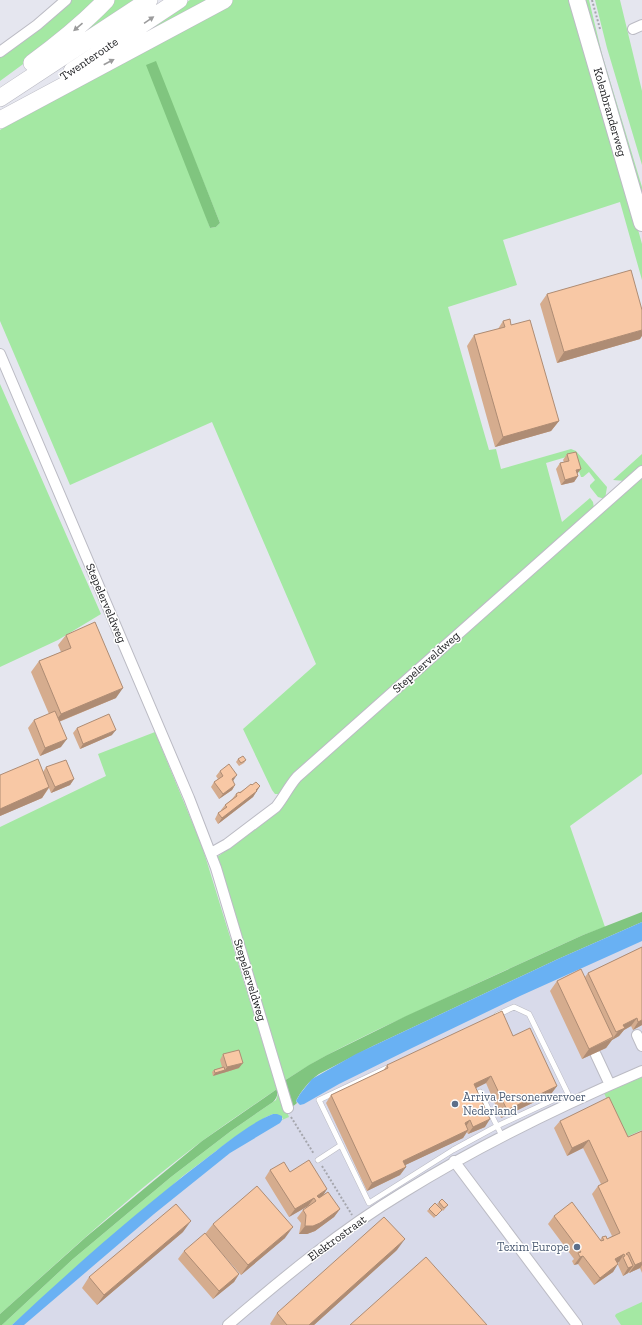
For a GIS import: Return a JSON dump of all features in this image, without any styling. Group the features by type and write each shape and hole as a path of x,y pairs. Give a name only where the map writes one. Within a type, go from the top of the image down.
{"highway":[{"path":"0,87 68,36 90,17 106,0"},
{"name":"Twenteroute","path":"0,98 149,0"},
{"name":"Twenteroute","path":"0,120 179,0"},
{"path":"0,120 224,0"}],"main road":[{"name":"Kolenbranderweg","path":"577,0 642,223"}],"street":[{"path":"0,52 37,25 66,0"},
{"name":"Stepelerveldweg","path":"0,354 211,853 288,1108"},
{"name":"Stepelerveldweg","path":"211,853 227,844 276,807 297,776 642,471"},
{"path":"637,1035 642,1046"},
{"path":"596,1055 610,1085"},
{"name":"Elektrostraat","path":"228,1325 283,1278 357,1223 454,1161 502,1136 535,1114 572,1102 642,1071"},
{"path":"454,1161 577,1325"}],"lane":[{"path":"494,1017 514,1007 529,1014 572,1102"},
{"path":"396,1064 319,1100 369,1203 453,1150 497,1126 535,1114 554,1100"},
{"path":"480,1092 502,1136"},
{"path":"318,1160 341,1145"},
{"path":"453,1150 454,1161"},
{"path":"417,1172 423,1181"}],"shaded area":[{"path":"642,936 642,1325 19,1325 231,1146 368,1056"}],"green space":[{"path":"72,0 99,0 71,29 0,81 0,56 40,27"},
{"path":"112,0 135,0 85,32 83,30"},
{"path":"190,0 217,0 103,61 151,25"},
{"path":"230,0 569,0 620,165 642,244 642,280 620,202 503,240 517,285 448,307 489,450 496,449 501,469 571,449 576,451 607,487 605,499 598,497 590,487 595,480 589,472 581,477 573,455 546,463 562,522 590,498 593,502 594,508 280,794 275,794 272,790 243,729 316,664 212,422 70,485 0,321 0,130 47,101","holes":["155,62 220,223 216,227 210,228"]},
{"path":"583,0 589,0 602,54 642,187 642,205"},
{"path":"595,0 620,0 642,91 642,165 607,48"},
{"path":"156,61 220,223 216,227 210,228 146,65"},
{"path":"0,384 101,614 58,640 0,667"},
{"path":"642,454 642,466 625,481 613,480"},
{"path":"642,475 642,774 570,826 605,927 583,935 373,1032 336,1050 284,1081 216,858 272,815 295,785"},
{"path":"155,732 202,846 277,1089 202,1141 150,1182 99,1225 0,1314 0,827 106,776 98,754"},
{"path":"642,912 642,922 558,959 373,1046 319,1074 306,1086 296,1101 297,1103 291,1108 284,1081 309,1065 406,1016 583,935"},
{"path":"642,1076 642,1130 624,1138 604,1093"},
{"path":"277,1089 277,1096 273,1102 231,1131 171,1177 73,1259 2,1325 0,1325 0,1314 86,1237 202,1141"},
{"path":"278,1094 280,1094 289,1117 282,1120 283,1118 273,1114 232,1139 183,1176 12,1325 2,1325 73,1259 171,1177 231,1131 276,1100"},
{"path":"642,1302 642,1325 621,1325 615,1316 616,1314"}],"water":[{"path":"642,922 642,941 520,996 412,1048 339,1084 304,1104 300,1105 296,1101 312,1079 356,1054 558,959"},
{"path":"273,1114 282,1116 280,1123 230,1153 154,1214 24,1325 12,1325 153,1200 236,1135 254,1123"}],"building":[{"path":"631,270 642,310 642,330 564,352 547,294"},
{"path":"510,319 511,325 530,320 559,421 503,437 474,335 505,327 503,321"},
{"path":"576,452 581,469 576,470 578,476 565,480 560,463 569,461 567,454"},
{"path":"95,622 123,688 61,714 39,661 71,648 66,635"},
{"path":"55,711 67,739 45,748 34,720"},
{"path":"109,714 116,730 83,744 77,728"},
{"path":"243,756 246,760 241,763 238,759"},
{"path":"38,759 49,787 0,809 0,775"},
{"path":"66,760 74,779 55,787 46,767"},
{"path":"229,764 237,775 232,779 235,785 223,794 214,782 223,776 220,771"},
{"path":"256,782 260,786 256,790 257,791 222,818 218,813 227,807 225,805 237,796 236,794 239,792 240,793"},
{"path":"642,947 642,1020 638,1022 637,1018 623,1025 625,1028 616,1032 588,973"},
{"path":"581,969 613,1037 589,1049 557,981"},
{"path":"502,1011 513,1036 530,1028 557,1086 507,1110 491,1076 474,1084 490,1119 473,1127 470,1120 465,1123 468,1130 403,1161 406,1167 372,1183 331,1095 388,1068 387,1065"},
{"path":"239,1050 243,1063 227,1067 223,1054"},
{"path":"224,1067 225,1070 215,1073 214,1070"},
{"path":"609,1097 628,1137 642,1131 642,1262 635,1265 629,1252 626,1254 628,1255 633,1266 628,1268 623,1257 625,1256 624,1254 615,1259 618,1264 600,1278 583,1256 580,1257 578,1253 581,1252 554,1216 572,1202 601,1241 604,1240 602,1237 606,1236 607,1239 620,1233 598,1186 608,1181 589,1140 572,1148 560,1121"},
{"path":"309,1160 327,1189 317,1196 319,1198 328,1192 340,1209 320,1223 313,1226 305,1226 306,1215 303,1210 316,1201 314,1198 295,1209 270,1170 284,1162 290,1172"},
{"path":"257,1186 293,1227 248,1265 213,1224"},
{"path":"442,1199 448,1205 444,1208 439,1202"},
{"path":"435,1203 442,1210 436,1216 429,1209"},
{"path":"176,1204 191,1221 104,1295 89,1277"},
{"path":"384,1217 405,1239 309,1325 287,1325 277,1313"},
{"path":"205,1233 239,1274 219,1291 184,1251"},
{"path":"426,1257 487,1325 350,1325"}],"place":[{"name":"Arriva Personenvervoer Nederland","path":"455,1104"},
{"name":"Texim Europe","path":"577,1247"}]}
